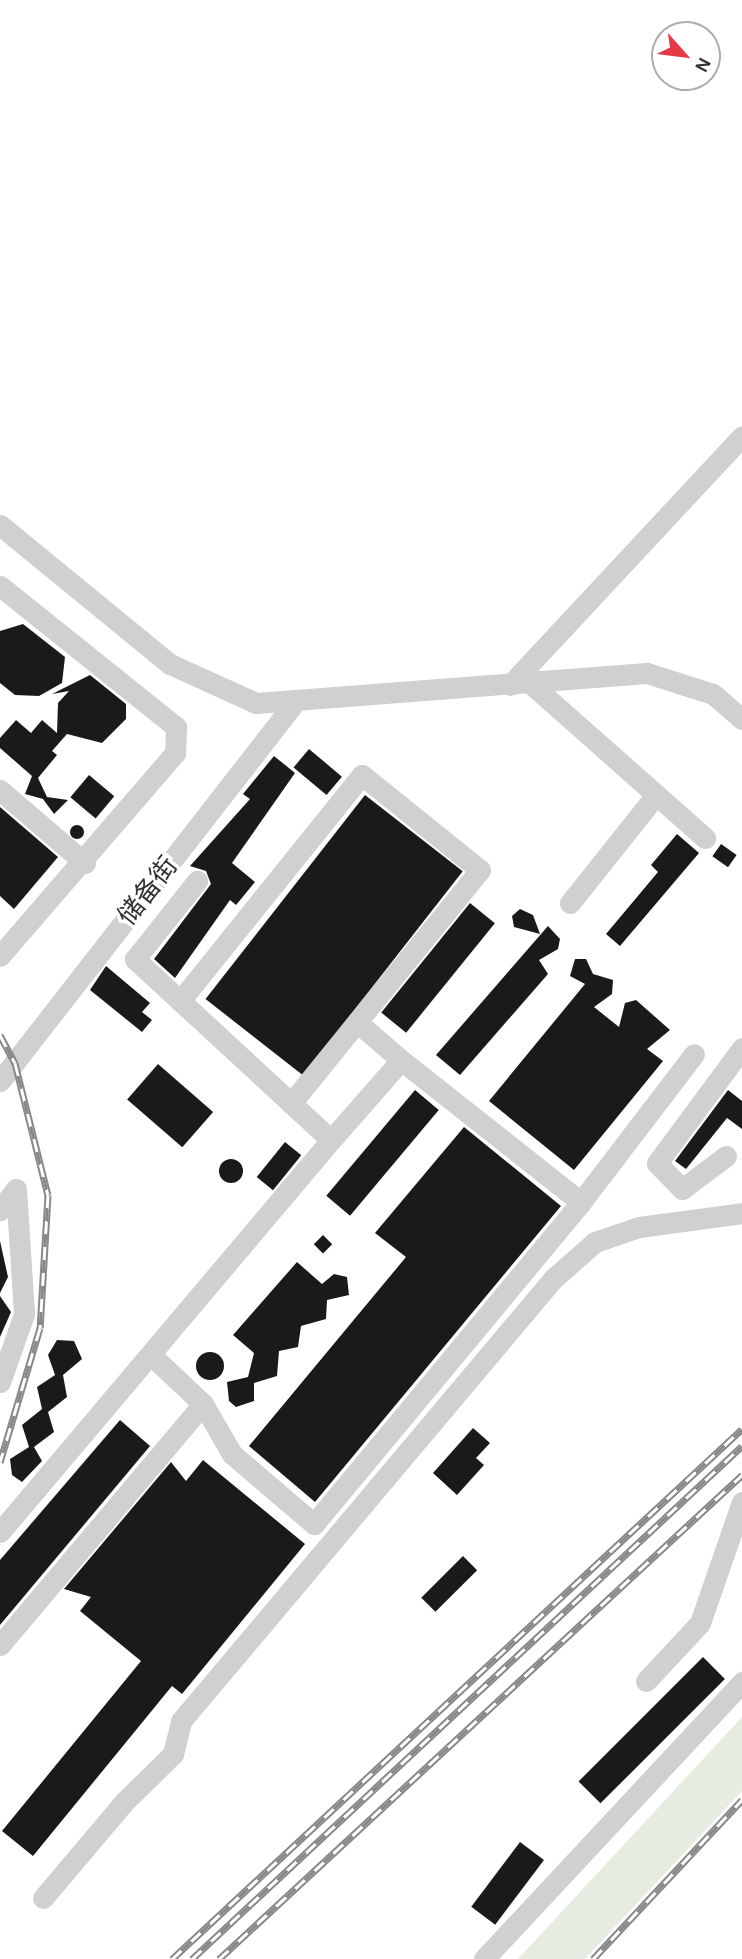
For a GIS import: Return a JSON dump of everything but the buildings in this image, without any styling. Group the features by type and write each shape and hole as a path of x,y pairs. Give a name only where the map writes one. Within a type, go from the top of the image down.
{"street":[{"path":"520,684 742,436"},
{"path":"0,525 170,664 256,703 647,673 713,694 742,719"},
{"path":"0,586 176,727 175,753 85,863 0,956"},
{"path":"520,684 705,838"},
{"name":"储备街","path":"0,1081 296,701"},
{"path":"180,1001 362,775 480,870 291,1103"},
{"path":"0,790 85,863"},
{"path":"570,904 656,796"},
{"path":"197,881 135,959 331,1140"},
{"path":"357,1022 581,1202"},
{"path":"726,1156 681,1189 657,1163 742,1048"},
{"path":"151,1355 203,1404 232,1454 314,1524 581,1202 694,1054"},
{"path":"0,1532 401,1060"},
{"path":"0,1210 16,1189 24,1314 0,1382"},
{"path":"43,1898 124,1802 173,1754 181,1721 552,1279 595,1242 639,1227 742,1213"},
{"path":"0,1645 203,1404"},
{"path":"646,1681 700,1623 742,1502"},
{"path":"484,1959 742,1682"}],"shaded area":[{"path":"742,1717 742,1791 585,1959 518,1959"}],"railway":[{"path":"0,1035 15,1063 48,1195 40,1328 0,1462"},
{"path":"172,1959 742,1429"},
{"path":"192,1959 742,1446"},
{"path":"219,1959 742,1475"},
{"path":"593,1959 742,1800"}]}
